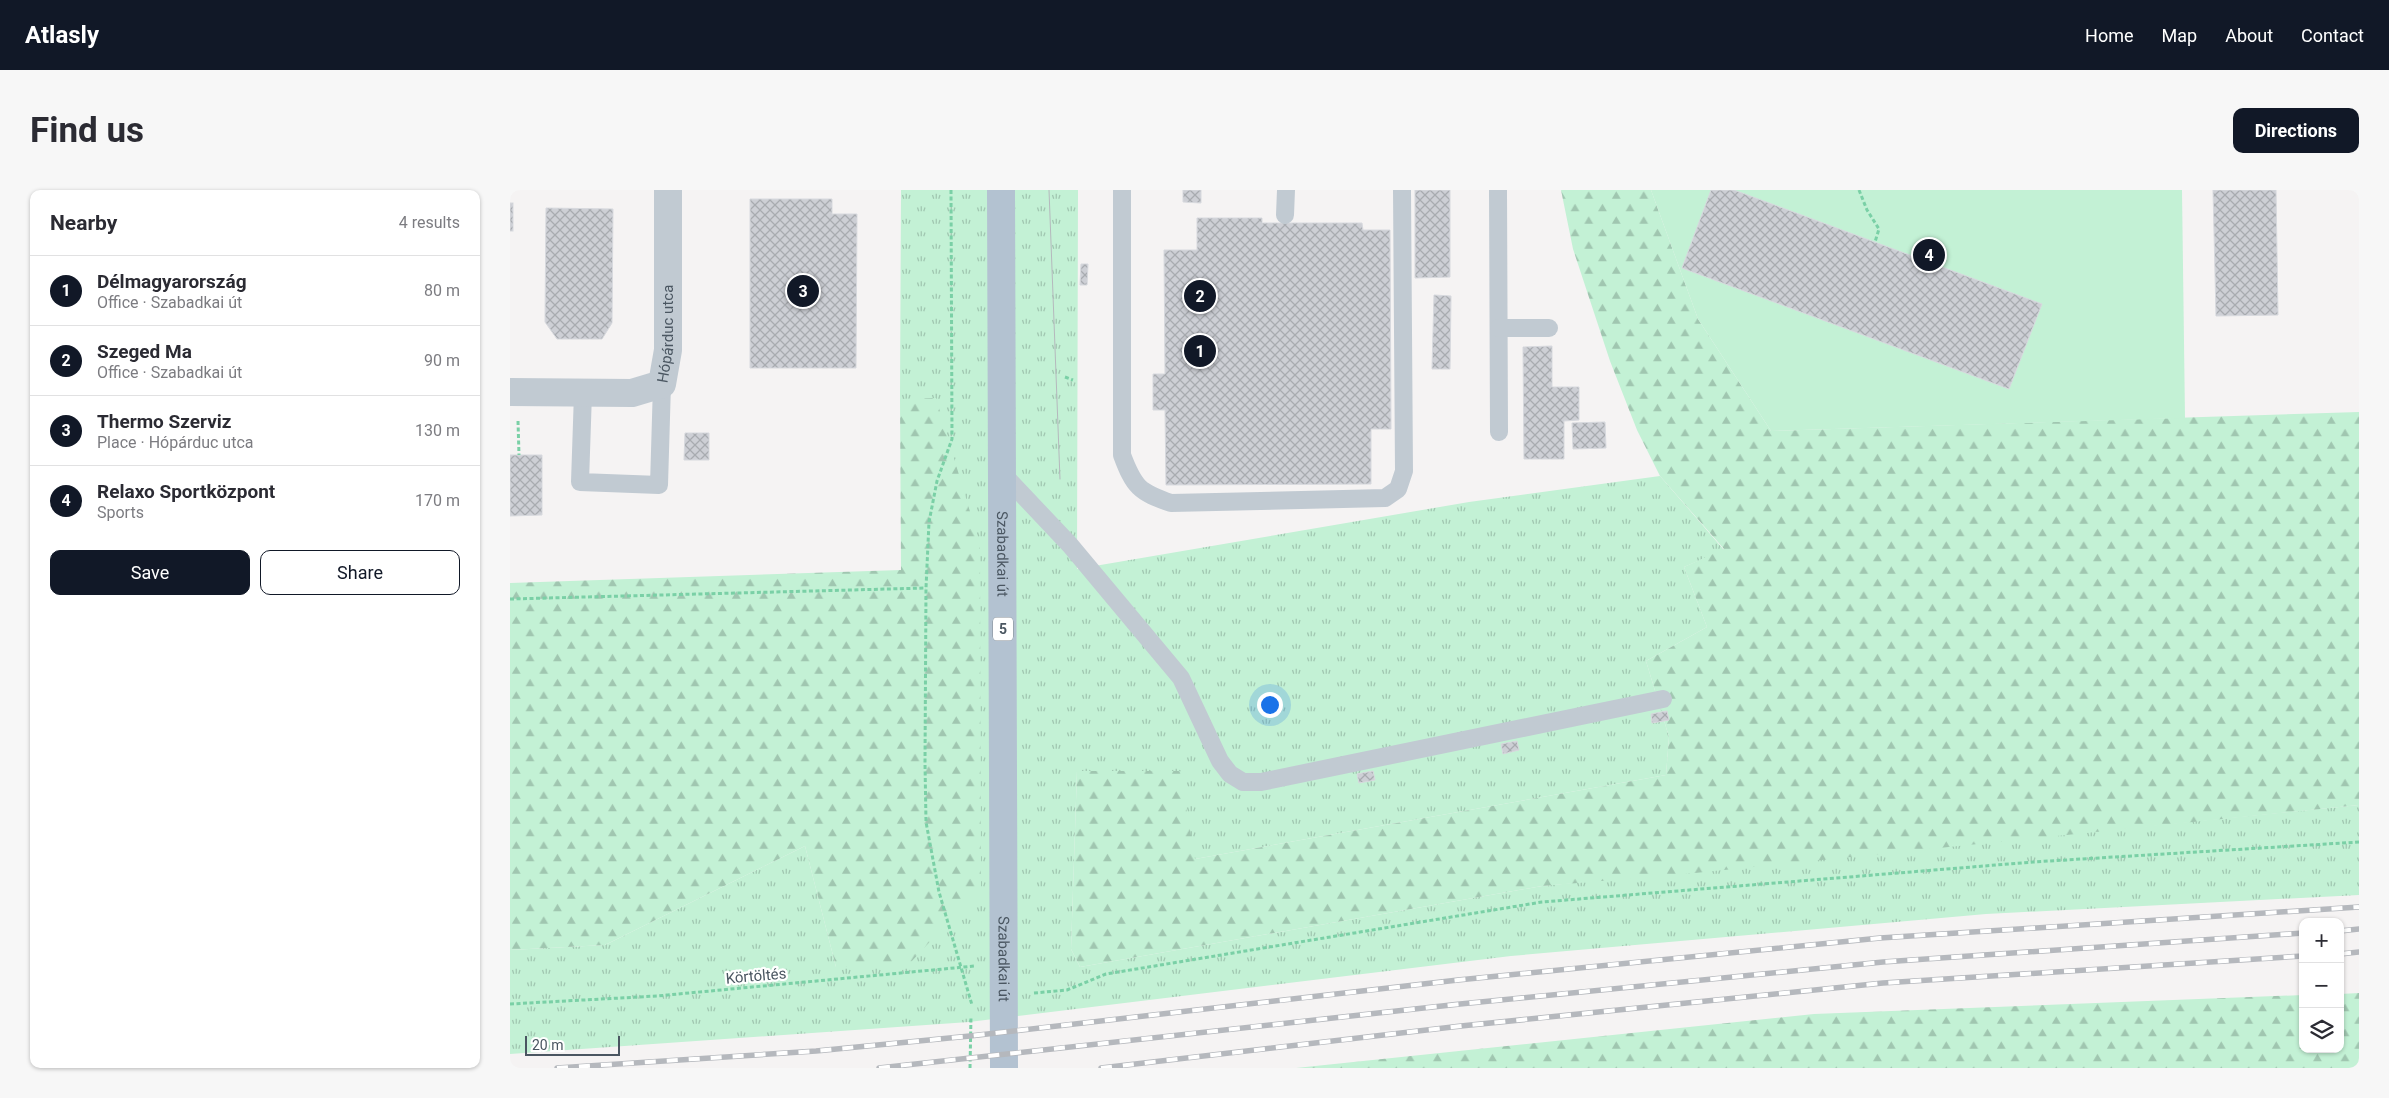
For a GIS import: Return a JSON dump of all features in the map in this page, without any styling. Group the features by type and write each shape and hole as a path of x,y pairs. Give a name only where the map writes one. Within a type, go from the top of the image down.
{"main road":[{"name":"Szabadkai út","path":"1001,190 1004,1068"}],"street":[{"name":"Hópárduc utca","path":"510,392 632,393 662,384 668,350 668,190"}],"lane":[{"path":"1122,190 1122,455 1130,478 1147,495 1171,504 1385,498 1398,489 1404,470 1402,190"},
{"path":"1285,215 1286,190"},
{"path":"1498,190 1499,432"},
{"path":"1499,328 1549,328"},
{"path":"583,393 580,482 659,485 662,384"},
{"path":"1002,473 1070,545 1181,678 1220,761 1230,774 1243,782 1261,782 1663,699"}],"path":[{"path":"951,190 952,439 934,493 929,522 926,588 926,822 939,892 972,1006 970,1068"},
{"path":"1859,190 1867,210 1879,229 1875,242"},
{"path":"1065,377 1073,380"},
{"path":"510,599 926,588"},
{"path":"1004,996 1067,990 1106,974 1542,902 2033,862 2359,842"},
{"name":"Körtöltés","path":"510,1004 657,996 1004,964"}],"green space":[{"path":"901,190 1078,190 1077,569 1469,502 1660,476 1724,550 1684,567 1707,627 1646,661 1669,737 1666,775 1195,859 1077,771 1071,949 1080,967 1542,886 2359,805 2359,895 1986,914 1511,956 969,1022 510,1054 510,950 605,945 805,846 836,967 936,399 900,399"},
{"path":"1561,190 1651,190 1698,319 1771,431 2359,412 2359,805 1685,874 1542,886 1080,967 1071,949 1077,771 1180,771 1195,859 1666,775 1669,737 1646,661 1707,627 1684,567 1724,549 1660,476 1637,430 1610,361 1573,249"},
{"path":"1651,190 2182,190 2185,418 1771,431 1698,319"},
{"path":"936,398 980,545 981,887 911,962 836,967 805,846 605,945 510,950 510,583 901,570 900,399"},
{"path":"2359,993 2359,1068 1296,1068 1814,1014 2299,995 2299,1053 2344,1053 2344,994"}],"building":[{"path":"1183,190 1201,190 1201,203 1183,202"},
{"path":"1415,190 1450,190 1450,277 1415,278"},
{"path":"1711,190 1734,190 2042,304 2009,389 1682,268"},
{"path":"2213,190 2276,190 2278,315 2216,316"},
{"path":"750,199 832,199 832,214 857,214 856,368 750,368"},
{"path":"510,203 513,203 513,231 510,231"},
{"path":"546,208 613,209 612,323 602,339 557,339 545,322"},
{"path":"1197,218 1262,218 1262,223 1362,223 1363,230 1390,230 1391,429 1371,429 1371,484 1166,485 1165,410 1153,410 1153,374 1165,374 1164,250 1197,250"},
{"path":"1081,264 1088,264 1087,285 1080,285"},
{"path":"1434,295 1451,296 1450,369 1432,369"},
{"path":"1552,346 1552,387 1579,387 1579,420 1564,421 1564,459 1524,459 1523,347"},
{"path":"1605,422 1606,448 1573,449 1572,423"},
{"path":"685,433 709,433 709,460 684,460"},
{"path":"510,455 542,455 542,515 510,516"},
{"path":"1667,711 1669,720 1652,723 1651,714"},
{"path":"1517,741 1519,750 1503,754 1501,744"},
{"path":"1373,771 1375,780 1359,783 1357,774"}],"tram line":[{"path":"1049,190 1060,479"}],"railway":[{"path":"557,1068 816,1051 970,1036 1458,980 1880,938 2359,907"},
{"path":"2344,931 2359,929"},
{"path":"879,1068 1460,1004 1883,962 2299,933"},
{"path":"2344,954 2359,952"},
{"path":"1101,1068 1461,1026 1883,983 2299,956"}],"place":[{"name":"Relaxo Sportközpont","path":"1929,255"},
{"name":"Thermo Szerviz","path":"803,291"},
{"name":"Szeged Ma","path":"1200,296"},
{"name":"Délmagyarország","path":"1200,351"}]}
